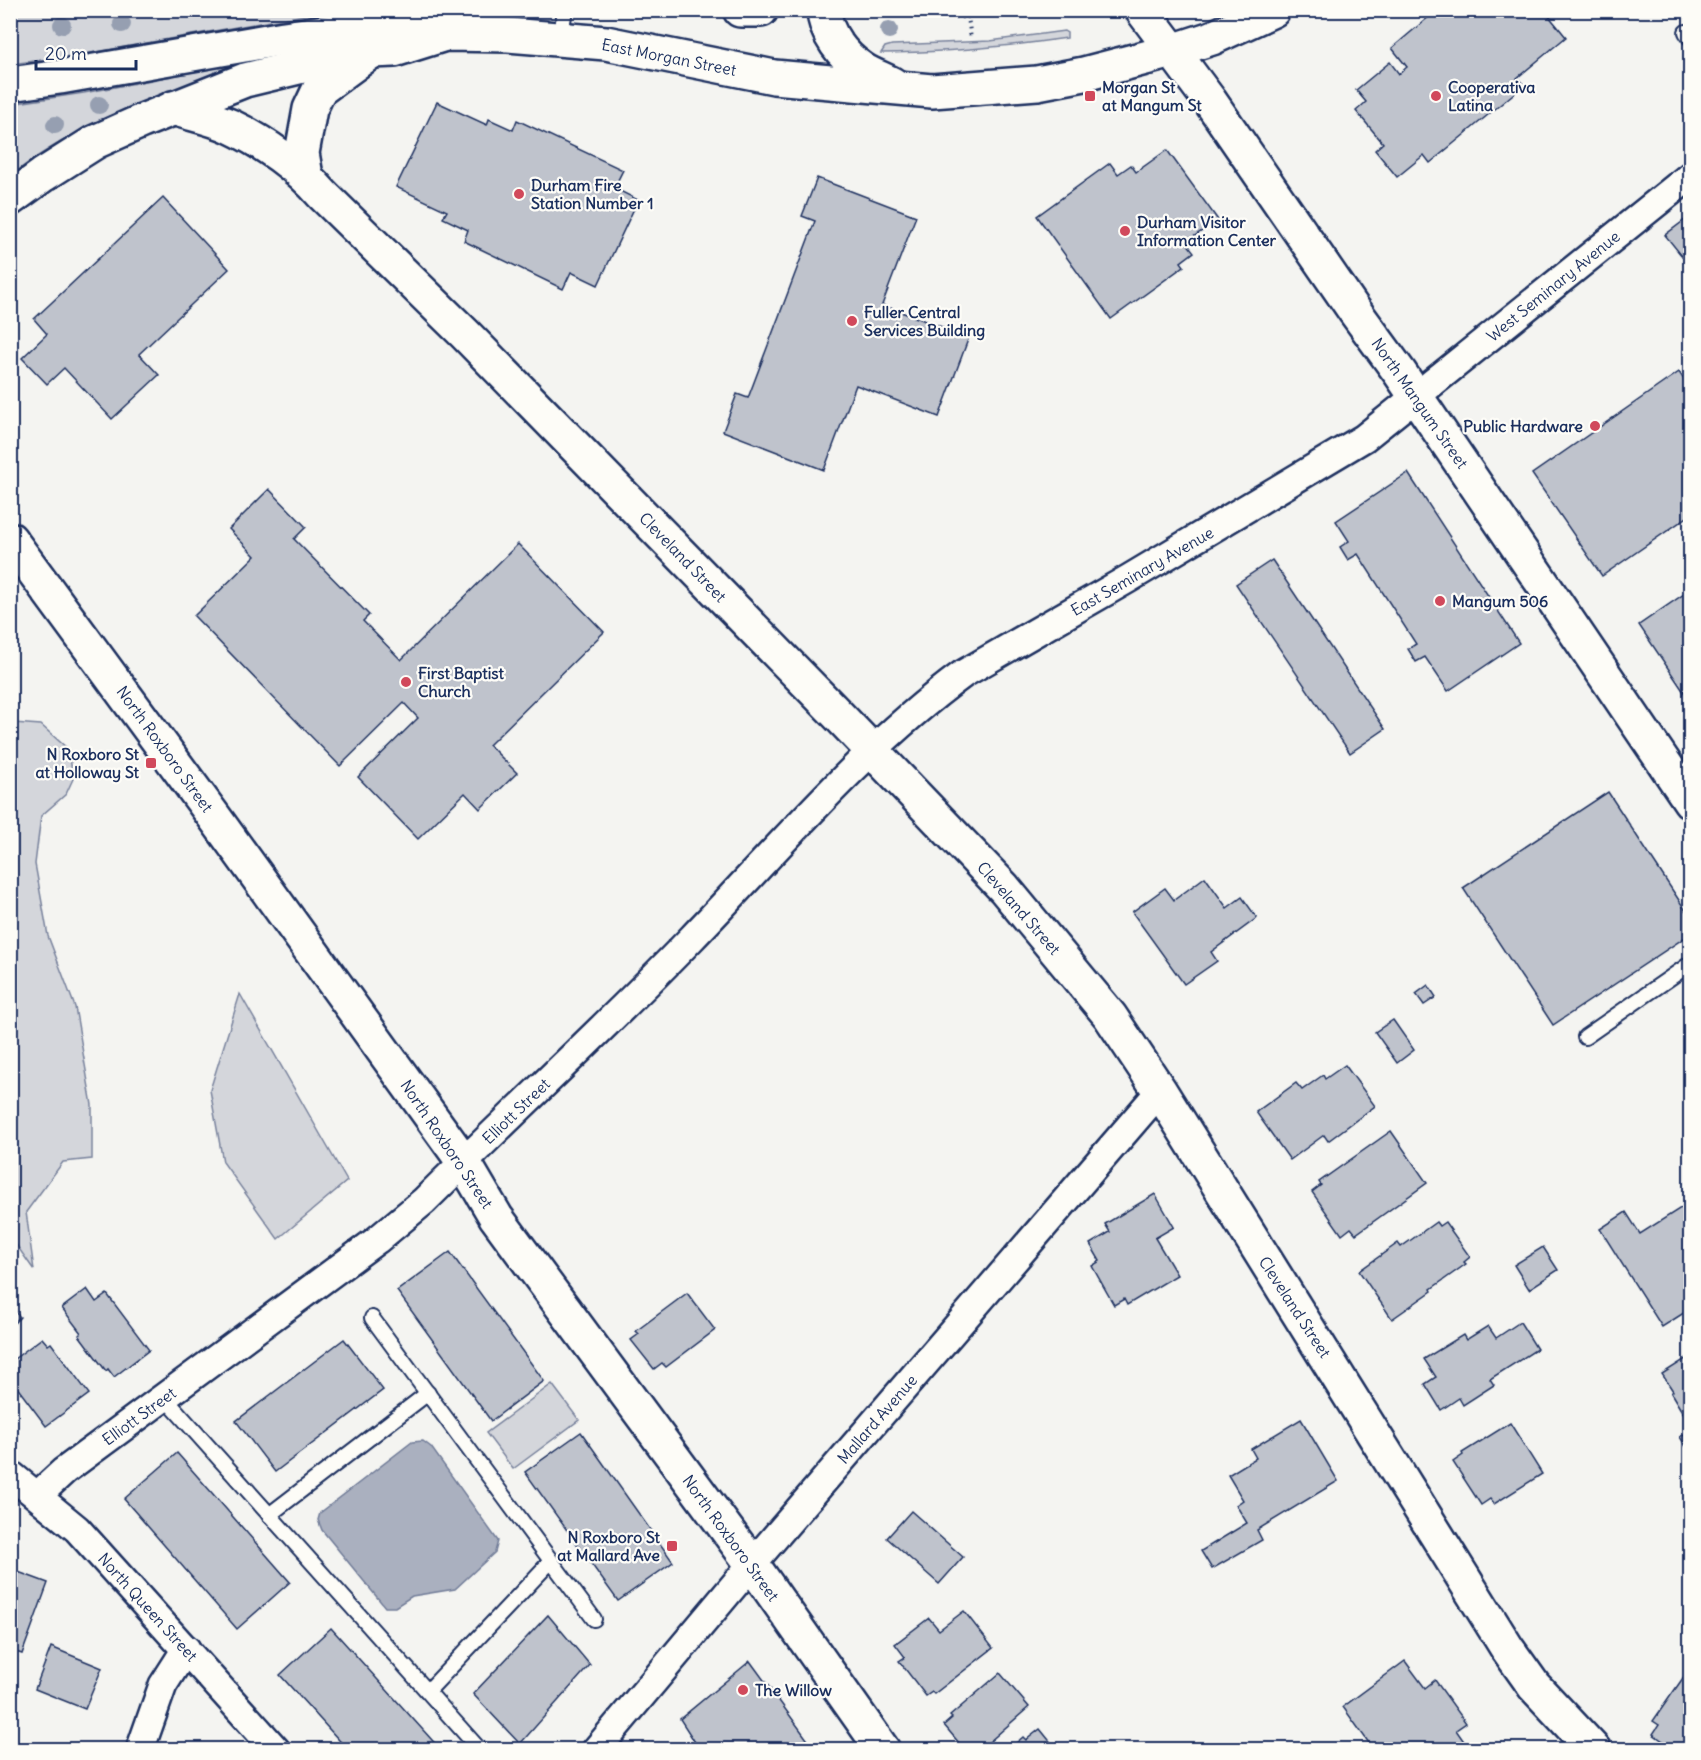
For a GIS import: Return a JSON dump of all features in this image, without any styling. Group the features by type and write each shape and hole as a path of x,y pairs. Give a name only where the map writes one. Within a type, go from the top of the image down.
{"main road":[{"path":"740,10 761,10"},
{"path":"824,10 828,32 862,70 904,89"},
{"name":"North Mangum Street","path":"1142,10 1210,101 1416,396 1690,801"},
{"name":"East Morgan Street","path":"10,200 95,142 245,80 332,59 372,51 394,50 445,34 508,35 563,25 606,43 774,77 932,91 1037,83 1084,74 1212,38 1273,10"},
{"path":"10,84 388,23 445,34"},
{"path":"306,176 302,153 310,109 319,90 372,51"},
{"name":"Cleveland Street","path":"173,108 229,125 255,140 306,176 465,334 1004,888 1110,1016 1160,1091 1507,1648 1534,1686 1594,1749"},
{"name":"North Roxboro Street","path":"10,539 215,818 462,1161 496,1217 752,1564 883,1749"}],"street":[{"name":"West Seminary Avenue","path":"1416,396 1690,176"},
{"name":"East Seminary Avenue","path":"873,751 898,725 963,674 1315,469 1364,438 1416,396"},
{"name":"Elliott Street","path":"38,1495 64,1471 377,1240 424,1201 462,1161 535,1094 687,943 873,751"},
{"name":"Mallard Avenue","path":"596,1749 752,1564 1160,1091"},
{"name":"North Queen Street","path":"10,1474 77,1529 276,1749"},
{"path":"140,1749 163,1685 186,1649"}],"lane":[{"path":"1585,1037 1690,964"},
{"path":"372,1318 594,1619"},
{"path":"269,1515 428,1393"},
{"path":"164,1397 480,1749"},
{"path":"428,1691 551,1561"}],"path":[{"path":"932,10 955,18 968,18 991,10"},
{"path":"967,10 971,39"}],"shaded area":[{"path":"10,11 339,11 310,14 79,55 11,64"},
{"path":"1064,31 1067,33 1067,38 1021,44 951,51 881,53 885,47 892,45 990,41"},
{"path":"224,66 228,68 227,71 143,102 85,129 58,143 11,176 11,104 84,93"},
{"path":"13,723 41,725 69,750 73,779 66,794 41,816 35,864 48,936 75,1007 92,1105 92,1159 63,1162 26,1212 34,1270 10,1236 10,725"},
{"path":"240,994 347,1181 278,1239 223,1162 210,1090"},
{"path":"552,1384 579,1420 513,1469 486,1433"}],"water":[{"path":"423,1441 431,1447 498,1541 495,1552 455,1589 412,1596 395,1607 385,1607 322,1530 318,1520 320,1513 412,1442"}],"building":[{"name":"Cooperativa Latina","path":"1437,10 1544,10 1566,37 1517,78 1524,85 1430,163 1424,155 1397,177 1375,150 1383,143 1356,111 1366,102 1356,90 1390,62 1399,74 1407,67 1392,48"},
{"name":"Durham Fire Station Number 1","path":"437,102 487,125 489,119 513,130 517,120 623,170 614,188 638,200 598,285 571,272 563,289 464,241 468,230 443,218 447,211 396,187"},
{"name":"Durham Visitor Information Center","path":"1167,150 1218,220 1186,242 1194,252 1181,262 1184,266 1111,319 1037,216 1110,163 1118,174 1131,165 1136,172"},
{"name":"Fuller Central Services Building","path":"817,178 916,216 882,305 969,337 939,417 856,385 824,470 723,431 737,394 748,398 815,221 802,216"},
{"path":"163,198 229,269 139,354 159,375 112,419 64,368 47,384 22,358 47,334 34,319"},
{"path":"1690,216 1690,266 1665,235"},
{"path":"1679,372 1690,389 1690,515 1602,576 1532,474"},
{"name":"Mangum 506","path":"1408,473 1519,643 1448,691 1425,657 1416,662 1408,649 1416,644 1358,554 1348,560 1340,547 1349,541 1336,521"},
{"name":"First Baptist Church","path":"269,489 306,527 294,539 369,615 363,621 401,660 518,544 604,632 489,745 517,773 480,809 465,793 418,839 358,777 418,718 404,703 340,766 194,616 255,556 229,529"},
{"path":"1272,560 1385,729 1350,753 1236,584"},
{"path":"1690,590 1690,701 1639,625"},
{"path":"1608,792 1690,917 1690,934 1553,1025 1463,888"},
{"path":"1205,877 1227,908 1242,897 1257,918 1211,952 1217,961 1184,984 1132,912 1165,888 1174,900"},
{"path":"1428,985 1436,997 1424,1005 1416,994"},
{"path":"1393,1020 1414,1050 1397,1063 1375,1032"},
{"path":"1345,1065 1375,1106 1328,1141 1324,1135 1290,1160 1256,1112 1296,1083 1302,1090 1323,1075 1325,1079"},
{"path":"1391,1131 1427,1183 1356,1234 1351,1228 1342,1235 1312,1192 1321,1185 1319,1182"},
{"path":"1155,1194 1174,1227 1155,1238 1177,1275 1127,1305 1124,1299 1114,1305 1092,1266 1100,1261 1090,1244 1110,1232 1105,1224"},
{"path":"1690,1202 1690,1309 1662,1327 1600,1229 1626,1212 1640,1234"},
{"path":"1436,1222 1439,1226 1445,1222 1470,1257 1464,1262 1466,1264 1392,1319 1359,1271 1398,1243 1401,1247"},
{"path":"1543,1247 1558,1270 1529,1289 1514,1265"},
{"path":"450,1252 544,1381 491,1421 397,1291"},
{"path":"87,1289 96,1302 107,1294 149,1350 114,1377 108,1369 106,1371 62,1308"},
{"path":"687,1293 715,1330 666,1367 662,1363 654,1369 631,1340 639,1334 636,1331"},
{"path":"10,1307 20,1317 10,1327"},
{"path":"1520,1322 1537,1349 1490,1379 1494,1385 1463,1405 1459,1398 1441,1410 1425,1384 1436,1377 1424,1359 1463,1335 1466,1340 1488,1326 1496,1338"},
{"path":"42,1338 48,1345 51,1343 89,1394 46,1426 10,1378 10,1362"},
{"path":"344,1339 383,1390 275,1472 236,1421"},
{"path":"1690,1356 1690,1425 1662,1374"},
{"path":"1301,1419 1338,1481 1257,1530 1262,1540 1212,1569 1201,1551 1247,1523 1236,1505 1243,1500 1228,1475 1256,1458 1251,1449"},
{"path":"1510,1423 1542,1474 1494,1504 1490,1499 1481,1505 1453,1462 1463,1455 1462,1453"},
{"path":"1690,1430 1690,1453 1680,1437"},
{"path":"581,1432 673,1562 618,1601 525,1472"},
{"path":"177,1453 290,1582 237,1629 124,1499"},
{"path":"911,1511 963,1557 939,1584 887,1538"},
{"path":"10,1569 48,1583 22,1654 10,1650"},
{"path":"964,1611 993,1648 934,1694 932,1692 926,1696 899,1661 905,1657 895,1644 929,1618 939,1630"},
{"path":"548,1615 590,1665 520,1744 473,1694"},
{"path":"331,1628 441,1750 348,1750 280,1675"},
{"path":"51,1647 102,1668 85,1709 35,1689"},
{"name":"The Willow","path":"750,1661 815,1750 700,1750 680,1719"},
{"path":"1405,1661 1425,1688 1435,1680 1466,1723 1456,1730 1470,1750 1374,1750 1343,1707"},
{"path":"1000,1673 1029,1707 980,1750 977,1747 975,1750 965,1750 944,1725 952,1718 950,1716"},
{"path":"1690,1673 1690,1747 1689,1750 1676,1750 1653,1734 1659,1725 1653,1721 1683,1678 1685,1680"},
{"path":"1040,1729 1057,1750 1008,1750 1023,1737 1026,1740"}],"place":[{"name":"Morgan St at Mangum St","path":"1090,96"},
{"name":"Cooperativa Latina","path":"1436,96"},
{"name":"Durham Fire Station Number 1","path":"519,194"},
{"name":"Durham Visitor Information Center","path":"1125,231"},
{"name":"Fuller Central Services Building","path":"852,321"},
{"name":"Public Hardware","path":"1595,426"},
{"name":"Mangum 506","path":"1440,601"},
{"name":"First Baptist Church","path":"406,682"},
{"name":"N Roxboro St at Holloway St","path":"151,763"},
{"name":"N Roxboro St at Mallard Ave","path":"672,1546"},
{"name":"The Willow","path":"743,1690"}]}
